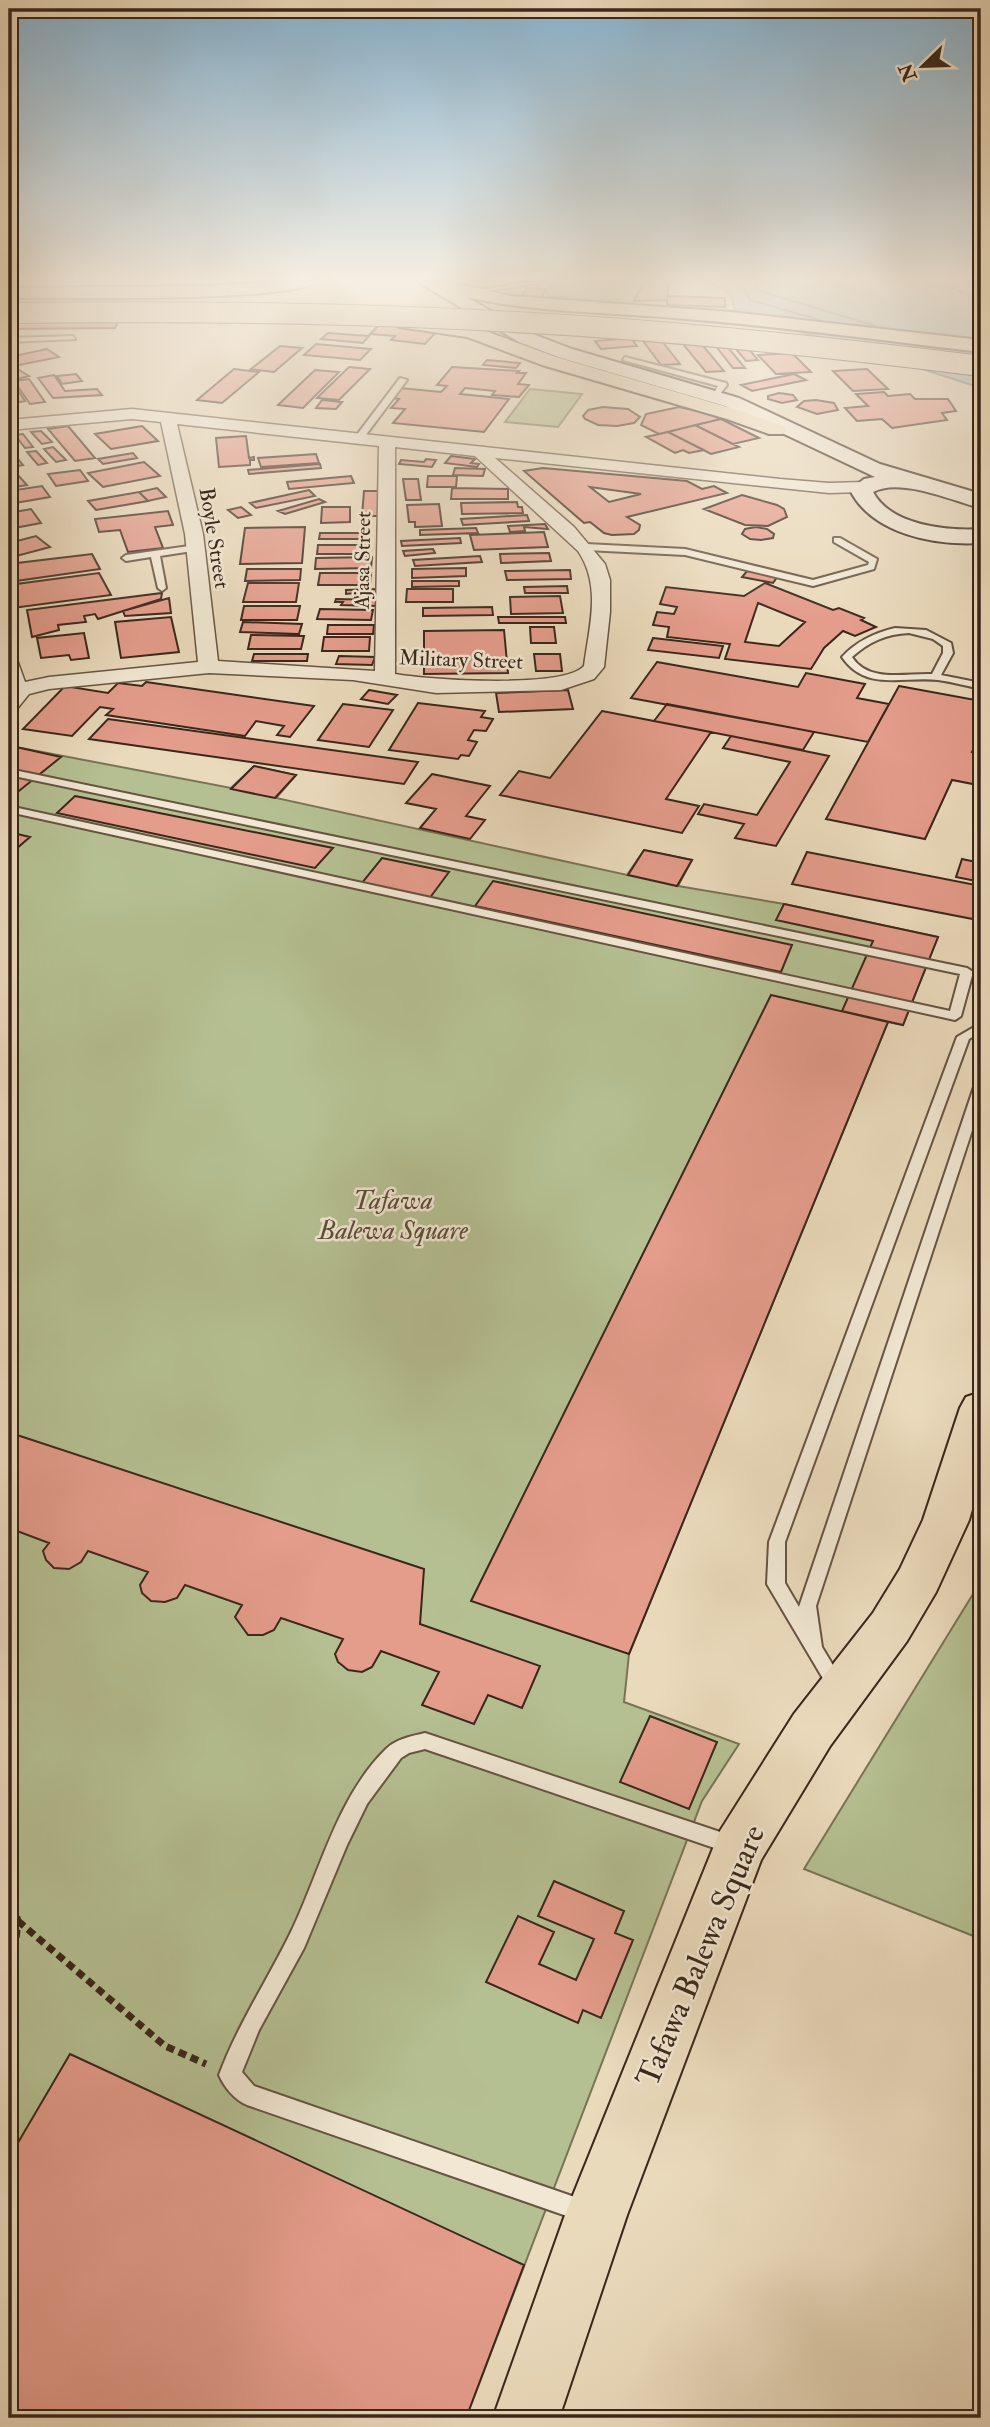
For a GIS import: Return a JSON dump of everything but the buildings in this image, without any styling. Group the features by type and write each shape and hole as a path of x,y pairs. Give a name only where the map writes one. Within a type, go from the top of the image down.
{"main road":[{"path":"664,395 776,430"},
{"path":"687,395 742,413 776,430 867,485 922,485"},
{"path":"714,396 767,418 872,469 981,501"},
{"path":"867,485 862,494 866,501 895,520 981,552"},
{"path":"932,534 957,538 981,536"},
{"name":"Tafawa Balewa Square","path":"526,2418 596,2215 739,1848 826,1669 890,1627 919,1579 946,1520 981,1408"}],"street":[{"path":"9,425 82,416 132,414 780,484 829,488 867,485"},
{"name":"Boyle Street","path":"168,417 196,548 209,667"},
{"name":"Ajasa Street","path":"384,680 387,441"},
{"name":"Military Street","path":"13,698 49,683 209,667 353,674 436,687 547,685 568,682 587,675 594,667 601,582 598,568 586,547 494,470 481,453"},
{"path":"780,484 895,520"},
{"path":"9,661 13,698"}],"lane":[{"path":"359,438 391,395"},
{"path":"586,547 685,552 813,583 871,567 874,561 837,540"},
{"path":"125,558 196,548"},
{"path":"155,554 162,588"},
{"path":"935,676 948,653 948,645 930,634 918,631 873,636 860,643 847,657 851,667 862,673 904,678 935,676 981,686"},
{"path":"9,772 981,974"},
{"path":"9,809 955,1016 967,972"},
{"path":"826,1669 776,1584 777,1542 963,1037 981,1027"},
{"path":"826,1669 807,1606 981,1084"},
{"path":"596,2215 247,2094 230,2075 240,2046 297,1940 357,1803 393,1753 406,1746 425,1741 739,1848"}],"path":[{"path":"9,1892 18,1921 9,2003"},
{"path":"18,1921 164,2046 230,2075"}],"green space":[{"path":"525,395 581,395 558,427 505,422"},
{"name":"Tafawa Balewa Square","path":"16,747 231,788 254,766 296,775 276,798 627,875 644,850 692,860 678,886 784,904 938,937 903,1025 888,1022 629,1654 624,1702 739,1744 702,1801 466,2418 9,2418 9,753"},
{"path":"981,1581 981,1939 804,1869"}]}
